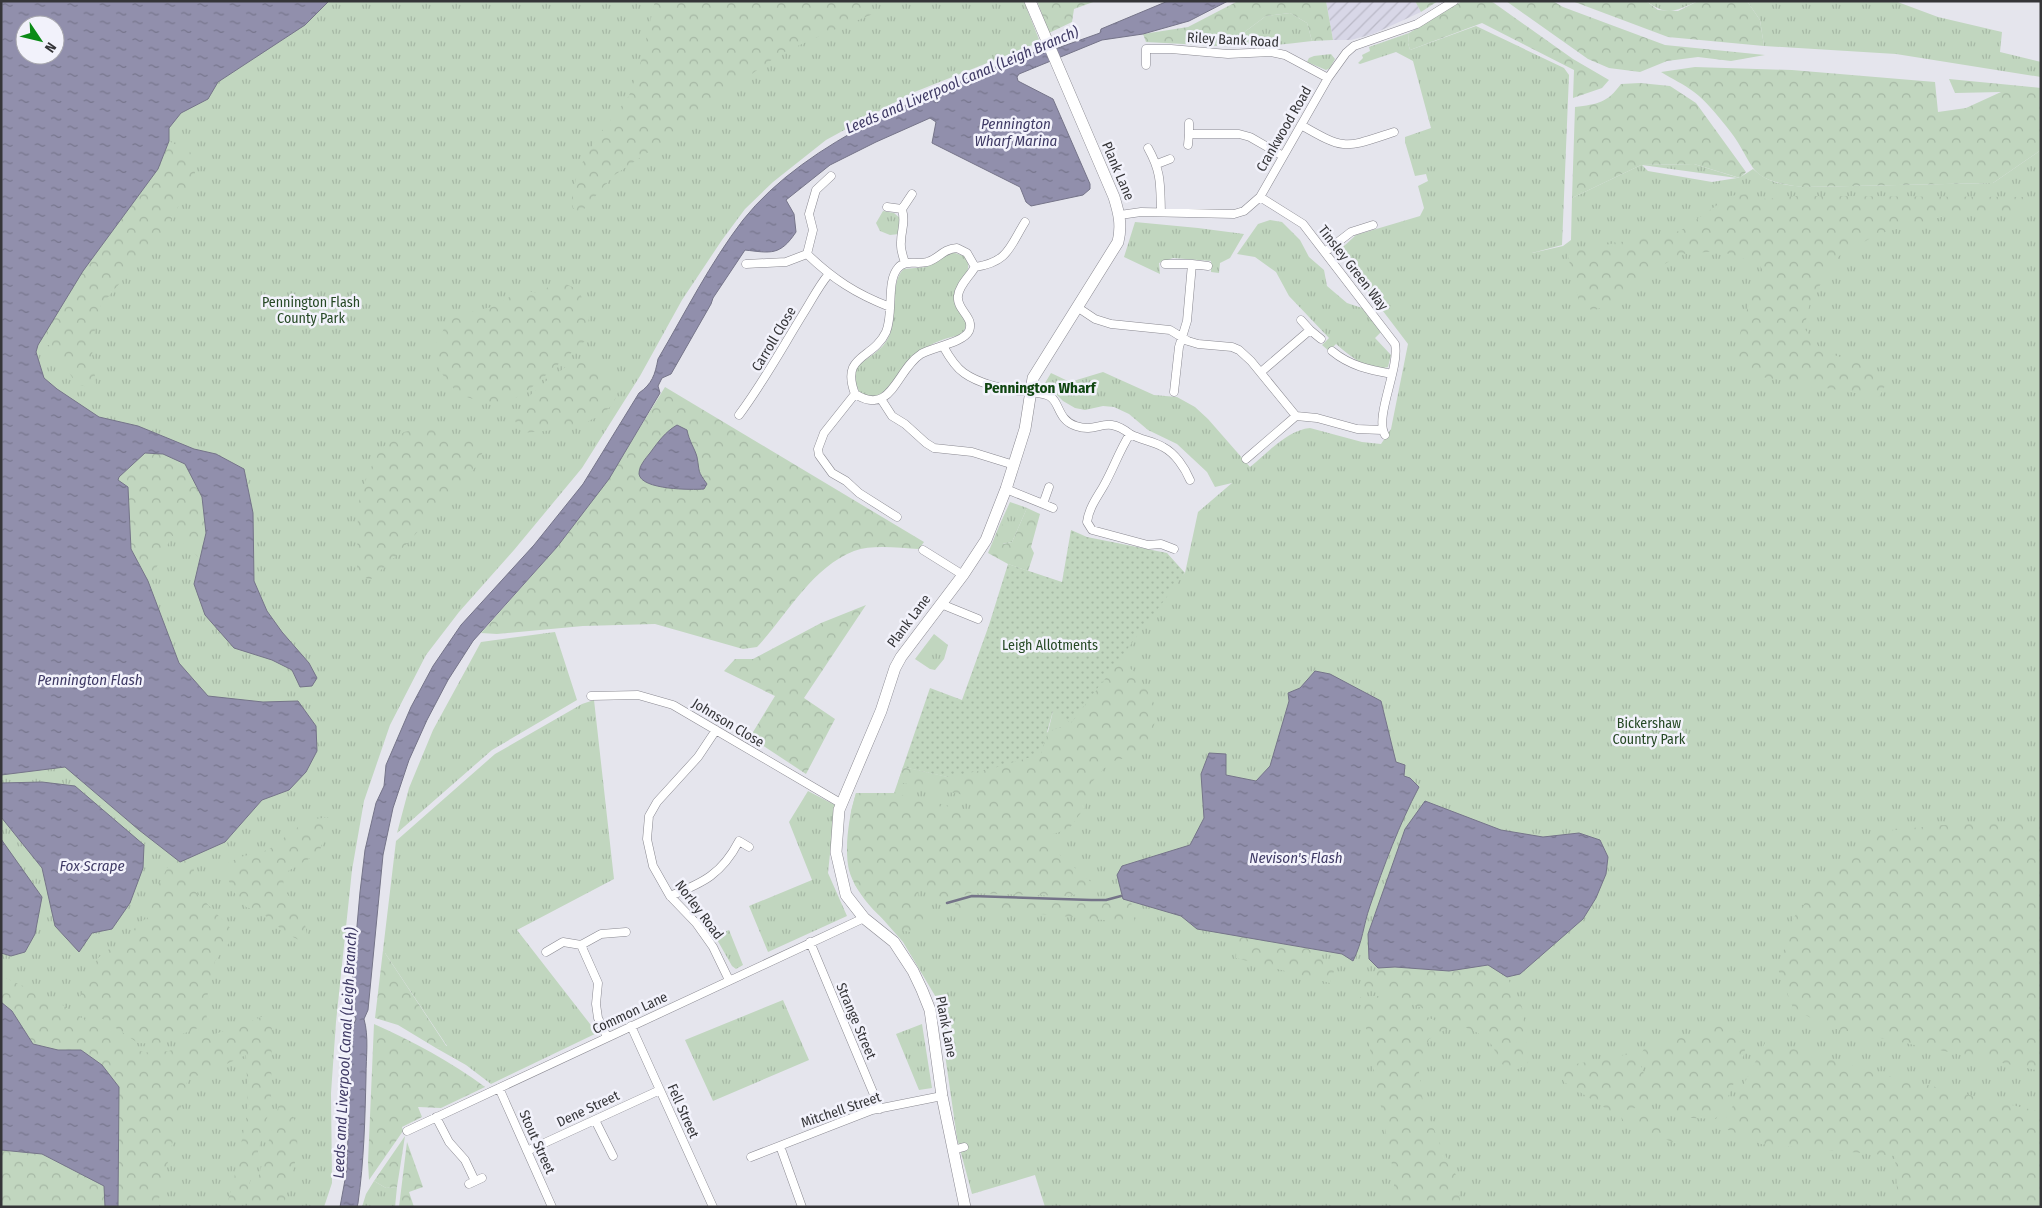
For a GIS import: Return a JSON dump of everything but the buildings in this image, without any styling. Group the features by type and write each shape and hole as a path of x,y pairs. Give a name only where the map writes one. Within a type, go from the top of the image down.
{"street":[{"name":"Plank Lane","path":"966,1207 958,1148 942,1096 930,1010 913,971 894,942 864,918 846,895 836,852 839,810 899,660 986,540 1006,490 1025,429 1033,378 1118,242 1121,230 1120,216 1114,197 1030,1"},
{"name":"Crankwood Road","path":"1120,216 1141,212 1234,214 1244,211 1260,197 1328,78 1346,53 1354,46 1417,24 1454,1"},
{"name":"Riley Bank Road","path":"1146,65 1146,49 1171,49 1228,54 1271,52 1285,55 1328,78"},
{"path":"1188,145 1189,123"},
{"path":"1301,124 1332,142 1343,145 1354,145 1394,132"},
{"path":"1189,134 1239,134 1250,137 1283,156"},
{"path":"1148,148 1157,164 1160,176 1161,212"},
{"path":"1157,164 1170,159"},
{"path":"807,254 813,230 809,214 816,190 831,176"},
{"path":"902,209 912,194"},
{"name":"Tinsley Green Way","path":"1260,197 1297,219 1325,252 1395,344 1396,351 1382,424 1384,433 1357,429 1317,418 1296,416"},
{"path":"887,207 902,209"},
{"path":"902,209 905,218 900,241 905,263"},
{"path":"975,267 994,264 1002,258 1025,222"},
{"path":"1325,252 1351,232 1373,225"},
{"path":"949,248 957,248 967,253 975,267 969,278 962,285 958,296 958,304 968,317 970,329 966,336 921,354 911,362 890,393 881,398 869,401 855,394 850,379 850,371 855,363 880,342 885,334 889,324 893,276 898,268 905,263 928,262 949,248"},
{"path":"746,264 786,262 807,254"},
{"path":"807,254 828,275 869,299 890,307"},
{"path":"1165,264 1208,266"},
{"path":"1174,392 1176,363 1182,336 1188,322 1192,264"},
{"name":"Carroll Close","path":"739,416 770,370 778,352 808,306 818,286 828,275"},
{"path":"1077,307 1096,319 1112,324 1170,330 1188,341 1198,344 1239,350 1260,372 1296,416 1246,459"},
{"path":"1301,320 1321,339"},
{"path":"1260,372 1310,330"},
{"path":"943,346 963,373 995,386 1050,396 1064,419 1074,426 1083,428 1113,424 1140,440 1163,447 1169,451 1187,473 1190,480"},
{"path":"1332,351 1342,360 1364,369 1392,374"},
{"path":"855,394 824,433 818,449 823,462 832,473 897,517"},
{"path":"881,398 892,416 905,424 934,448 972,452 1014,465"},
{"path":"1130,434 1119,451 1104,487 1088,512 1087,522 1092,530 1148,545 1161,544 1174,549"},
{"path":"1043,504 1049,487"},
{"path":"1006,490 1053,508"},
{"path":"884,508 889,501"},
{"path":"923,550 963,574"},
{"path":"941,604 978,618"},
{"name":"Johnson Close","path":"591,696 638,695 673,705 842,804"},
{"name":"Norley Road","path":"716,730 698,757 657,802 649,816 648,839 653,866 670,896 696,923 713,947 729,980"},
{"path":"670,896 711,878 725,863 739,841 749,847"},
{"name":"Common Lane","path":"407,1131 864,918"},
{"path":"546,952 564,942 581,946 601,934 626,932"},
{"name":"Strange Street","path":"810,942 880,1109"},
{"path":"581,946 598,983 596,1004 598,1018 607,1037"},
{"name":"Fell Street","path":"631,1026 713,1207"},
{"name":"Stout Street","path":"499,1088 552,1207"},
{"name":"Dene Street","path":"527,1151 660,1090"},
{"name":"Mitchell Street","path":"751,1157 880,1109 942,1096"},
{"path":"436,1117 448,1142 465,1160 475,1181"},
{"path":"595,1120 613,1156"},
{"path":"780,1146 802,1207"}],"shaded area":[{"path":"1326,1 1415,1 1421,12 1373,34 1351,40 1333,40"}],"green space":[{"name":"Pennington Flash County Park","path":"1,1 1024,1 1040,42 912,93 826,140 773,182 745,209 682,300 640,376 582,468 514,550 459,612 426,655 390,725 364,801 352,870 336,1022 331,1093 332,1183 324,1207 1,1207"},
{"path":"655,1 861,1 873,14 780,54 729,90 693,122 613,176 577,217 571,202 578,170 596,139 629,96 641,61"},
{"path":"1037,1 1096,1 1074,9 1072,22 1049,33"},
{"path":"1238,1 1326,1 1333,40 1312,41 1307,23 1290,13 1266,16 1231,42 1202,45 1146,42 1143,34 1188,27"},
{"path":"1415,1 1438,1 1421,12"},
{"path":"1462,1 1490,1 1494,3 1573,59 1609,80 1602,88 1573,98 1574,70 1482,23 1410,50 1408,43 1409,33"},
{"path":"1506,1 1553,1 1563,7 1665,45 1765,55 1731,61 1698,57 1667,61 1640,72 1609,68 1588,59"},
{"path":"1572,1 1646,1 1658,10 1678,11 1698,1 1747,1 1760,20 1764,46 1668,37"},
{"path":"1646,1 1698,1 1677,10 1666,11"},
{"path":"1747,1 1895,1 1938,17 2002,32 2000,52 2041,62 2041,77 1896,54 1764,46 1760,20"},
{"path":"1290,13 1307,23 1312,41 1257,46 1202,45 1231,42 1266,16"},
{"name":"Bickershaw Country Park","path":"1476,26 1564,68 1569,75 1562,245 1532,253 1563,246 1571,240 1572,198 1641,165 1694,164 1739,178 1753,169 1770,180 1803,187 1993,183 2041,150 2041,1207 1045,1207 1035,1175 972,1194 957,1138 937,999 903,942 855,885 849,869 848,839 851,811 856,793 894,793 903,767 947,777 1048,732 1053,711 1185,573 1198,512 1232,483 1215,487 1207,472 1177,444 1148,430 1129,414 1114,407 1103,406 1085,410 1075,408 1063,401 1045,383 1051,373 1070,382 1103,372 1154,395 1177,397 1195,407 1208,419 1250,467 1286,438 1294,433 1310,428 1362,442 1381,444 1391,429 1408,344 1345,261 1343,247 1356,235 1420,216 1424,208 1418,186 1428,181 1426,174 1415,176 1405,142 1405,137 1431,128 1413,61 1396,52 1360,64 1358,63 1363,58 1362,55 1370,51 1369,47 1409,33 1408,43 1410,50","holes":["1642,165 1737,178 1712,182 1648,171"]},
{"path":"1331,54 1335,59 1330,68 1326,70 1307,62 1309,58 1314,56"},
{"path":"1695,67 1792,70 1935,82 1938,112 1966,108 2001,92 1955,93 1949,79 2041,88 2041,150 1993,183 1803,187 1783,184 1760,175 1748,161 1726,126 1707,104 1690,89 1661,72"},
{"path":"1640,83 1670,86 1696,103 1746,172 1740,178 1694,164 1641,165 1572,198 1575,107 1601,102 1621,84"},
{"path":"169,141 193,154 197,160 194,178 168,225 101,305 95,328 92,355 96,384 87,387 77,384 49,345 38,345 83,271 158,169"},
{"path":"1746,194 1766,199 1793,196 2029,197 2025,215 1945,216 1878,234 1839,256 1811,299 1804,328 1823,352 1866,364 1886,384 1879,397 1750,375 1737,365 1739,337 1750,299 1766,276 1759,264 1720,251 1680,254 1642,279 1621,299 1593,311 1579,302 1567,252 1680,231 1730,196"},
{"path":"883,211 894,213 901,219 899,234 890,235 880,231 876,223"},
{"path":"1270,220 1282,222 1300,240 1309,257 1324,270 1327,286 1347,303 1362,308 1381,332 1375,338 1391,355 1388,367 1374,367 1360,362 1336,344 1329,351 1322,345 1329,338 1289,296 1276,272 1255,257 1237,254 1258,224"},
{"path":"1135,222 1244,234 1230,258 1220,263 1219,273 1211,272 1211,261 1173,258 1159,263 1160,274 1124,257"},
{"path":"952,252 964,256 968,262 967,272 957,286 954,298 955,305 966,323 965,330 959,335 926,347 914,355 882,393 875,397 867,397 858,389 854,375 855,370 886,342 890,334 895,290 900,274 904,269 926,267"},
{"path":"559,281 579,290 589,318 585,341 531,388 509,402 485,403 458,394 439,370 436,344 450,317 492,307 522,290 538,293"},
{"path":"573,362 600,368 615,381 620,387 612,405 601,415 580,425 557,430 522,433 514,419 526,399 546,381"},
{"path":"665,387 924,542 919,549 886,547 861,549 839,559 812,580 757,647 743,649 655,624 583,626 497,634 481,633 557,547 608,479"},
{"path":"428,426 452,436 487,444 474,469 394,558 370,580 357,574 358,505 365,482 378,451 404,432"},
{"path":"145,453 163,454 186,464 202,497 206,533 200,559 185,544 171,535 164,555 148,581 131,549 128,488 118,480"},
{"path":"1010,502 1027,508 1012,542 1002,544 1000,524"},
{"path":"1027,508 1040,514 1031,547 1034,553 1028,571 1008,564 988,553 1000,524 1007,526 1003,544 1012,542"},
{"name":"Leigh Allotments","path":"1071,530 1087,537 1167,553 1185,573 1071,723 1053,711 1041,754 994,768 947,777 903,767 930,688 962,700 989,625 1008,564 1062,582"},
{"path":"866,605 804,698 835,719 806,774 750,737 775,696 724,671 735,659 753,659 821,623"},
{"path":"555,632 577,700 492,750 397,833 409,788 433,730 481,642"},
{"path":"934,634 948,645 944,659 935,670 930,669 915,659"},
{"path":"1119,661 1137,675 1157,709 1152,736 1132,756 1110,762 1091,783 1085,807 1069,829 1050,835 1046,843 1091,882 1089,891 1069,896 971,893 945,901 934,892 918,889 919,901 933,922 917,932 896,927 875,912 858,890 849,870 847,852 848,832 856,793 894,793 971,811 975,804 974,797 898,782 903,767 947,777 1041,754 1048,732 1071,723"},
{"path":"594,700 614,879 517,930 597,1033 491,1084 466,1065 436,1048 447,1046 383,950 396,841 495,754 582,704"},
{"path":"808,791 835,805 828,873 847,916 768,952 749,906 812,880 789,822"},
{"path":"331,817 319,853 283,874 284,890 303,914 309,945 287,934 261,912 246,907 234,892 222,866 240,857 268,850 298,827 314,819"},
{"path":"2041,823 2041,1071 1827,1027 1793,1008 1778,969 1794,917 1831,869 1885,831 1941,825"},
{"path":"173,857 180,862 193,857 194,873 191,887 236,934 215,961 205,1006 208,1024 157,1044 138,1043 85,1007 80,999 89,973 100,956 115,947 124,947 134,929 151,916 150,911 144,912"},
{"path":"972,898 1091,903 1123,899 1131,901 1135,923 996,910 956,913 955,903"},
{"path":"729,930 743,965 736,969 732,966 715,936"},
{"path":"1237,936 1307,948 1335,968 1330,983 1236,958"},
{"path":"383,950 447,1047 436,1048 398,1025 375,1018"},
{"path":"1489,965 1507,977 1522,1007 1529,1060 1526,1065 1508,1074 1491,1044 1478,1033 1381,990 1360,986 1378,968 1395,967 1449,971"},
{"path":"1,976 56,1001 130,1049 150,1053 169,1051 272,1013 271,1103 248,1189 240,1207 226,1207 233,1184 248,1109 246,1055 207,1073 188,1078 157,1207 118,1207 119,1087 81,1050 58,1050 33,1044 12,1011 1,1002"},
{"path":"1379,996 1450,1027 1429,1039 1418,1064 1423,1103 1444,1153 1456,1175 1461,1207 1394,1207 1394,1175 1360,997"},
{"path":"783,1000 809,1060 713,1101 685,1040"},
{"path":"374,1024 431,1052 485,1087 441,1108 418,1107 422,1117 402,1127 403,1131 369,1180 368,1162"},
{"path":"922,1024 932,1088 919,1090 896,1034"},
{"path":"1719,1026 1733,1028 1749,1036 1735,1079 1722,1109 1716,1119 1672,1115 1659,1103 1654,1093 1642,1052 1644,1049"},
{"path":"1766,1041 1889,1076 2041,1112 2041,1207 1898,1207 1895,1156 1761,1144 1726,1129 1726,1119"},
{"path":"1635,1053 1642,1068 1651,1098 1644,1106 1613,1113 1564,1082 1560,1074 1576,1064"},
{"path":"280,1101 291,1112 297,1134 296,1159 283,1207 246,1207 255,1189"},
{"path":"1645,1112 1684,1139 1677,1144 1622,1121 1621,1115"},
{"path":"405,1136 397,1187 386,1188 374,1181"},
{"path":"407,1142 423,1187 409,1192 414,1207 399,1207"},
{"path":"1,1150 42,1154 104,1186 105,1207 1,1207"},
{"path":"374,1181 386,1188 397,1187 395,1207 362,1207 366,1194"}],"water":[{"name":"Pennington Flash","path":"1,1 329,1 305,25 218,82 208,99 181,113 169,128 169,141 158,169 83,271 38,345 36,352 44,378 99,417 138,426 194,449 216,454 244,469 253,513 254,581 267,611 282,632 309,663 317,678 312,686 300,687 292,670 272,660 234,648 205,615 194,584 206,533 202,497 185,464 163,454 145,453 119,477 118,480 128,487 131,549 148,581 179,663 208,696 263,702 298,701 316,726 317,751 306,772 289,790 262,800 225,842 180,862 65,767 1,775"},
{"name":"Leeds and Liverpool Canal (Leigh Branch)","path":"1168,1 1228,1 1189,21 1143,34 1102,40 1019,74 1017,77 1018,81 1053,99 1090,184 1090,189 1083,195 1031,206 1026,202 1020,187 932,143 936,122 930,118 830,165 786,200 794,214 796,232 780,249 768,252 745,250 713,298 671,374 662,378 658,386 660,393 609,479 557,547 473,641 448,680 427,720 409,760 393,808 383,855 368,1010 364,1019 367,1040 365,1108 363,1156 358,1203 357,1207 340,1207 347,1169 351,1031 356,1019 350,1005 365,850 376,803 384,786 386,765 411,707 433,666 461,625 534,545 583,484 639,393 652,379 658,359 720,253 743,220 770,191 801,165 837,142 874,120 913,101 1028,54 1037,52 1041,54 1100,33 1101,29"},
{"path":"677,425 687,430 697,457 699,471 707,484 704,489 679,489 657,486 642,479 639,474 640,468 656,445 665,434"},
{"name":"Nevison's Flash","path":"1315,671 1330,674 1381,701 1396,762 1405,765 1404,776 1410,778 1419,787 1386,860 1353,961 1342,954 1197,929 1181,916 1123,899 1117,875 1122,866 1190,845 1204,818 1201,774 1209,753 1226,754 1226,775 1256,781 1270,766 1289,701 1288,693 1300,688"},
{"name":"Fox Scrape","path":"42,782 75,786 144,845 143,868 130,903 112,929 92,933 79,952 55,926 42,868 1,817 1,783"},
{"path":"1425,801 1501,830 1543,837 1579,833 1600,840 1608,857 1606,874 1596,898 1583,919 1520,974 1507,977 1488,965 1449,971 1395,967 1378,968 1369,959 1368,934 1405,829"},
{"path":"1,839 42,897 35,934 25,952 11,956 1,953"},
{"path":"1,1002 12,1011 33,1044 58,1050 81,1050 102,1065 119,1087 118,1207 105,1207 104,1186 42,1154 1,1150"}],"waterway":[{"path":"947,903 972,896 1091,900 1106,900 1121,896"}],"district":[{"name":"Pennington Wharf","path":"1040,388"}],"water label":[{"name":"Pennington Wharf Marina","path":"1016,132"}]}
